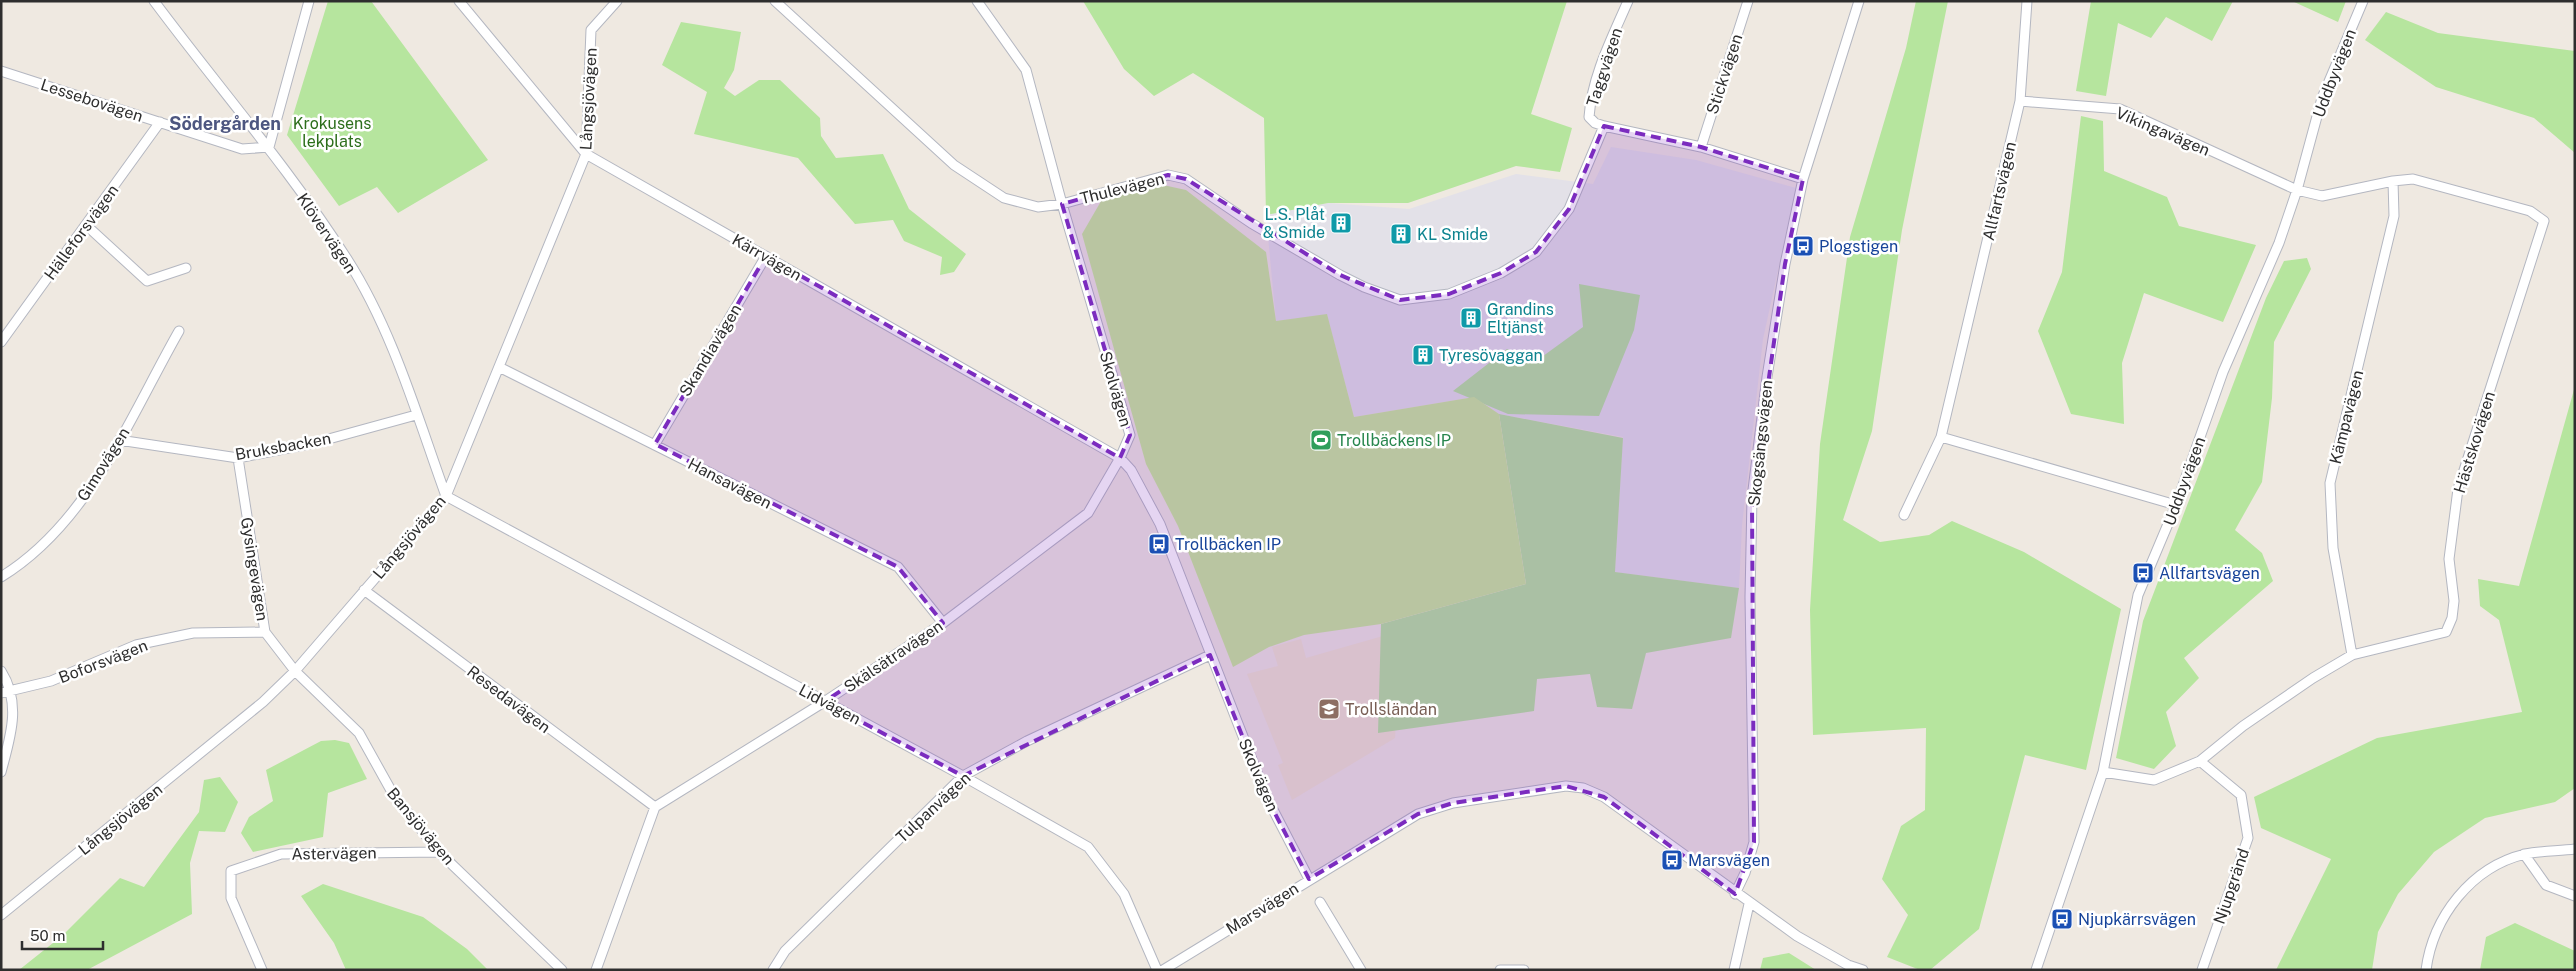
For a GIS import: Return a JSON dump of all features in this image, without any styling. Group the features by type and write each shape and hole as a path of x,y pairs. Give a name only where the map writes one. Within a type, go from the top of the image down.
{"street":[{"name":"Klövervägen","path":"154,1 269,148 347,260 388,336 446,496"},
{"path":"269,148 309,1"},
{"name":"Kärrvägen","path":"459,1 586,154 1120,458"},
{"name":"Långsjövägen","path":"1,915 263,702 295,671 446,496 586,154 591,30 618,1"},
{"name":"Thulevägen","path":"775,1 954,165 1004,198 1038,207 1062,204 1168,175 1186,179 1251,223 1356,283 1400,300 1423,299 1449,294 1479,283 1536,252 1569,209 1604,126"},
{"name":"Skolvägen","path":"977,1 1026,70 1062,204 1130,435 1120,458 1131,470 1160,524 1267,798 1309,879"},
{"name":"Taggvägen","path":"1604,126 1589,117 1590,106 1607,48 1628,1"},
{"name":"Stickvägen","path":"1701,146 1748,1"},
{"name":"Skogsängsvägen","path":"1735,894 1745,873 1754,842 1750,597 1752,498 1767,377 1785,264 1803,179 1859,1"},
{"name":"Allfartsvägen","path":"1904,515 1941,437 2020,101 2027,1"},
{"name":"Uddbyvägen","path":"2036,970 2103,772 2138,595 2176,505 2223,372 2280,243 2297,190 2322,98 2363,1"},
{"name":"Lessebovägen","path":"1,71 242,149 269,148"},
{"name":"Vikingavägen","path":"2020,101 2120,109 2297,190"},
{"name":"Hälleforsvägen","path":"1,342 160,122"},
{"path":"1604,126 1701,146 1803,179"},
{"name":"Hästskovägen","path":"2103,772 2154,780 2200,761 2313,678 2352,655 2446,632 2452,618 2454,601 2449,559 2458,490 2544,220 2530,211 2413,179 2393,181 2322,196 2297,190"},
{"name":"Kämpavägen","path":"2352,655 2333,548 2330,483 2394,216 2393,181"},
{"path":"86,225 147,281 186,268"},
{"name":"Skandiavägen","path":"655,444 766,256"},
{"name":"Gimovägen","path":"1,577 21,564 70,517 119,440 179,331"},
{"name":"Hansavägen","path":"499,367 898,567 943,623"},
{"name":"Bruksbacken","path":"119,440 238,458 314,443 416,415"},
{"path":"1941,437 2176,505"},
{"name":"Gysingevägen","path":"238,458 265,632 295,671"},
{"name":"Skälsätravägen","path":"655,807 824,702 943,623 1088,513 1120,458"},
{"name":"Lidvägen","path":"446,496 963,776 1088,847 1124,894 1157,970"},
{"name":"Resedavägen","path":"364,590 655,807"},
{"name":"Boforsvägen","path":"6,692 52,681 136,645 194,633 265,632"},
{"name":"Tulpanvägen","path":"773,970 785,952 963,776 1027,741 1210,655"},
{"path":"1,671 14,720 1,772"},
{"name":"Bansjövägen","path":"295,671 359,733 393,794 439,852 562,970"},
{"name":"Njupgränd","path":"2200,761 2241,794 2248,838 2202,970"},
{"name":"Marsvägen","path":"1163,970 1418,814 1453,803 1566,786 1583,788 1604,798 1735,894"},
{"path":"596,970 655,807"},
{"path":"2426,970 2429,947 2441,919 2455,900 2485,871 2524,854 2575,849"},
{"name":"Astervägen","path":"262,970 231,898 231,871 282,854 439,852"},
{"path":"2524,854 2546,885 2575,896"},
{"path":"1735,894 1805,941 1848,965 1863,970"},
{"path":"1320,902 1361,970"},
{"path":"1734,970 1749,904"},
{"path":"1500,970 1524,970"}],"highlighted area":[{"path":"1604,126 1701,147 1803,179 1785,264 1752,498 1754,842 1735,894 1604,797 1566,786 1453,803 1418,814 1309,879 1267,798 1210,655 963,776 824,702 943,623 898,567 655,444 766,256 1120,458 1130,435 1062,204 1168,175 1186,179 1340,275 1400,300 1449,294 1501,273 1536,252 1569,209"}],"shaded area":[{"path":"1611,147 1696,160 1796,188 1763,339 1742,525 1739,588 1615,572 1623,437 1499,414 1474,397 1354,417 1327,315 1276,321 1266,215 1328,203 1409,209 1516,174 1593,184"},
{"name":"Trollsländan","path":"1383,636 1398,680 1395,738 1292,800 1278,765 1283,763 1247,674 1278,666 1272,647 1301,639 1306,658"}],"green space":[{"name":"Krokusens lekplats","path":"328,1 371,1 488,160 398,213 377,187 339,206 287,135"},
{"path":"1083,1 1567,1 1531,114 1572,128 1560,172 1516,166 1408,203 1328,203 1266,215 1264,118 1193,73 1154,96 1124,69"},
{"path":"1916,1 1948,1 1902,230 1872,431 1843,520 1880,542 1929,535 1952,521 2024,552 2121,609 2086,770 2025,755 1979,929 1930,970 1920,970 1887,957 1908,915 1882,879 1901,826 1925,810 1926,728 1813,735 1810,610 1820,444 1850,237 1906,48"},
{"path":"2091,1 2233,1 2212,41 2166,17 2151,38 2118,23 2106,96 2076,91"},
{"path":"2292,1 2346,1 2338,22"},
{"path":"2386,12 2438,33 2575,51 2575,153 2534,118 2436,87 2365,40"},
{"path":"681,22 741,32 734,70 724,88 735,96 759,80 780,80 820,118 821,136 836,158 883,154 909,209 966,254 954,272 940,275 942,257 904,241 893,220 855,224 798,158 694,134 707,92 662,65"},
{"path":"2081,116 2103,121 2104,171 2167,197 2179,226 2256,245 2223,322 2144,293 2122,363 2124,424 2071,414 2038,331 2062,272"},
{"name":"Trollbäckens IP","path":"1163,185 1186,190 1266,252 1276,321 1327,314 1354,417 1474,397 1499,414 1526,584 1381,624 1304,635 1269,647 1233,667 1178,526 1146,464 1082,234 1104,196"},
{"path":"2307,258 2311,269 2274,342 2272,398 2262,482 2235,530 2262,553 2273,581 2184,658 2199,678 2166,712 2176,746 2154,769 2116,758 2143,621 2266,298 2284,261"},
{"path":"1579,284 1640,295 1634,330 1599,416 1508,414 1453,391 1507,349 1539,359 1583,327"},
{"path":"2575,386 2575,788 2555,802 2485,818 2434,852 2398,894 2378,932 2372,970 2276,970 2331,859 2261,828 2254,797 2377,738 2522,712 2499,620 2480,606 2478,579 2519,586"},
{"path":"1499,414 1623,438 1615,572 1739,588 1731,638 1646,653 1632,709 1597,707 1590,674 1537,679 1534,711 1378,733 1381,624 1526,584"},
{"path":"335,740 349,743 367,779 328,793 323,837 253,852 241,833 249,817 273,801 266,770 321,741"},
{"path":"220,777 238,802 225,832 199,831 190,863 192,914 87,970 19,970 63,935 120,878 144,887 199,812 204,780"},
{"path":"323,884 423,917 467,949 488,970 346,970 334,943 301,896"},
{"path":"2515,923 2575,951 2575,970 2480,970 2486,937"},
{"path":"1789,953 1816,970 1760,970 1763,958"}],"place":[{"name":"L.S. Plåt & Smide","path":"1341,223"},
{"name":"KL Smide","path":"1401,234"},
{"name":"Plogstigen","path":"1803,246"},
{"name":"Grandins Eltjänst","path":"1471,318"},
{"name":"Tyresövaggan","path":"1423,355"},
{"name":"Trollbäckens IP","path":"1321,440"},
{"name":"Trollbäcken IP","path":"1159,544"},
{"name":"Allfartsvägen","path":"2143,573"},
{"name":"Trollsländan","path":"1329,709"},
{"name":"Marsvägen","path":"1672,860"},
{"name":"Njupkärrsvägen","path":"2062,919"}],"district":[{"name":"Södergården","path":"225,124"}]}
